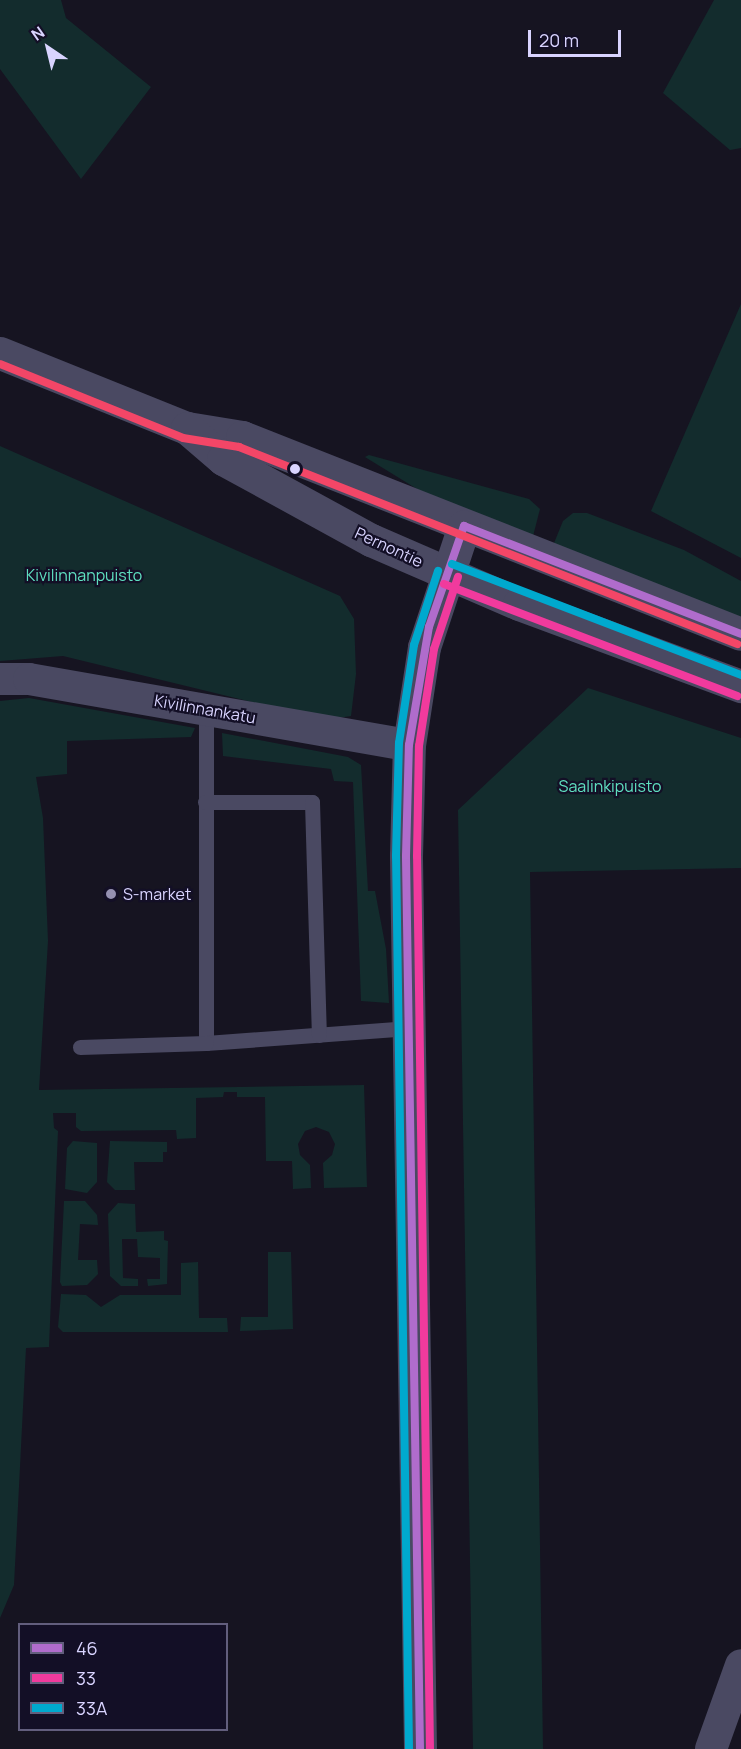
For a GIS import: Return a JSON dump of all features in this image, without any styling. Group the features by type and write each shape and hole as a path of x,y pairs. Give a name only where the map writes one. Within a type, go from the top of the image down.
{"street":[{"name":"Pernontie","path":"0,353 187,428 242,437 741,634"},
{"name":"Pernontie","path":"187,428 223,459 371,540 448,574 741,686"},
{"path":"420,1749 409,1028 409,745 424,647 464,526"},
{"name":"Kivilinnankatu","path":"0,679 29,679 409,745"},
{"path":"711,1749 741,1665"}],"lane":[{"path":"206,710 206,1043"},
{"path":"205,802 312,802 319,1035"},
{"path":"80,1047 206,1043 409,1028"}],"green space":[{"path":"0,0 61,0 66,18 151,87 81,179 0,69"},
{"path":"714,0 741,0 741,148 730,150 663,93"},
{"path":"741,304 741,558 651,511"},
{"name":"Kivilinnanpuisto","path":"0,446 340,596 354,619 356,674 351,716 326,720 63,656 0,661"},
{"path":"369,455 529,499 540,509 532,540 435,500 365,457"},
{"path":"573,513 587,513 684,550 741,581 741,623 552,548 563,521"},
{"name":"Saalinkipuisto","path":"588,688 741,738 741,868 530,872 543,1749 473,1749 458,810"},
{"path":"29,698 195,728 191,737 67,741 67,774 36,777 43,818 48,941 39,1090 364,1085 367,1187 324,1188 323,1163 332,1155 335,1144 329,1132 316,1127 305,1131 298,1144 300,1155 310,1165 311,1188 293,1189 292,1161 266,1161 265,1097 237,1097 237,1092 224,1092 223,1097 196,1098 196,1138 177,1139 176,1130 81,1131 76,1127 76,1113 53,1113 54,1128 58,1131 49,1347 26,1348 14,1585 0,1618 0,701"},
{"path":"222,733 348,757 361,765 368,891 375,891 386,949 389,1003 361,1001 353,782 334,781 331,769 223,756"},
{"path":"73,1141 97,1143 97,1182 87,1193 65,1189 67,1148"},
{"path":"110,1141 167,1142 167,1152 163,1152 163,1162 134,1162 135,1190 115,1190 107,1182"},
{"path":"64,1201 85,1201 97,1215 98,1225 80,1224 78,1260 97,1260 98,1274 87,1285 62,1286 60,1282"},
{"path":"118,1203 135,1204 136,1232 164,1231 164,1240 168,1241 167,1284 148,1286 147,1279 160,1279 160,1258 138,1257 137,1239 122,1239 123,1278 138,1279 138,1286 121,1286 110,1276 108,1214"},
{"path":"268,1252 291,1252 293,1329 240,1331 241,1317 268,1317"},
{"path":"198,1262 199,1318 227,1318 228,1332 63,1332 58,1327 61,1294 86,1295 101,1307 120,1295 181,1295 181,1263"}],"transit line":[{"path":"0,364 183,438 239,447 737,644"},
{"name":"46","path":"420,1749 406,856 409,745 429,627 464,526 741,634"},
{"name":"33A","path":"452,564 741,675"},
{"name":"33A","path":"409,1749 396,856 399,743 414,645 438,571"},
{"name":"33","path":"430,1749 417,856 419,746 434,649 458,577"},
{"name":"33","path":"444,584 737,696"}],"place":[{"name":"S-market","path":"111,894"}]}
